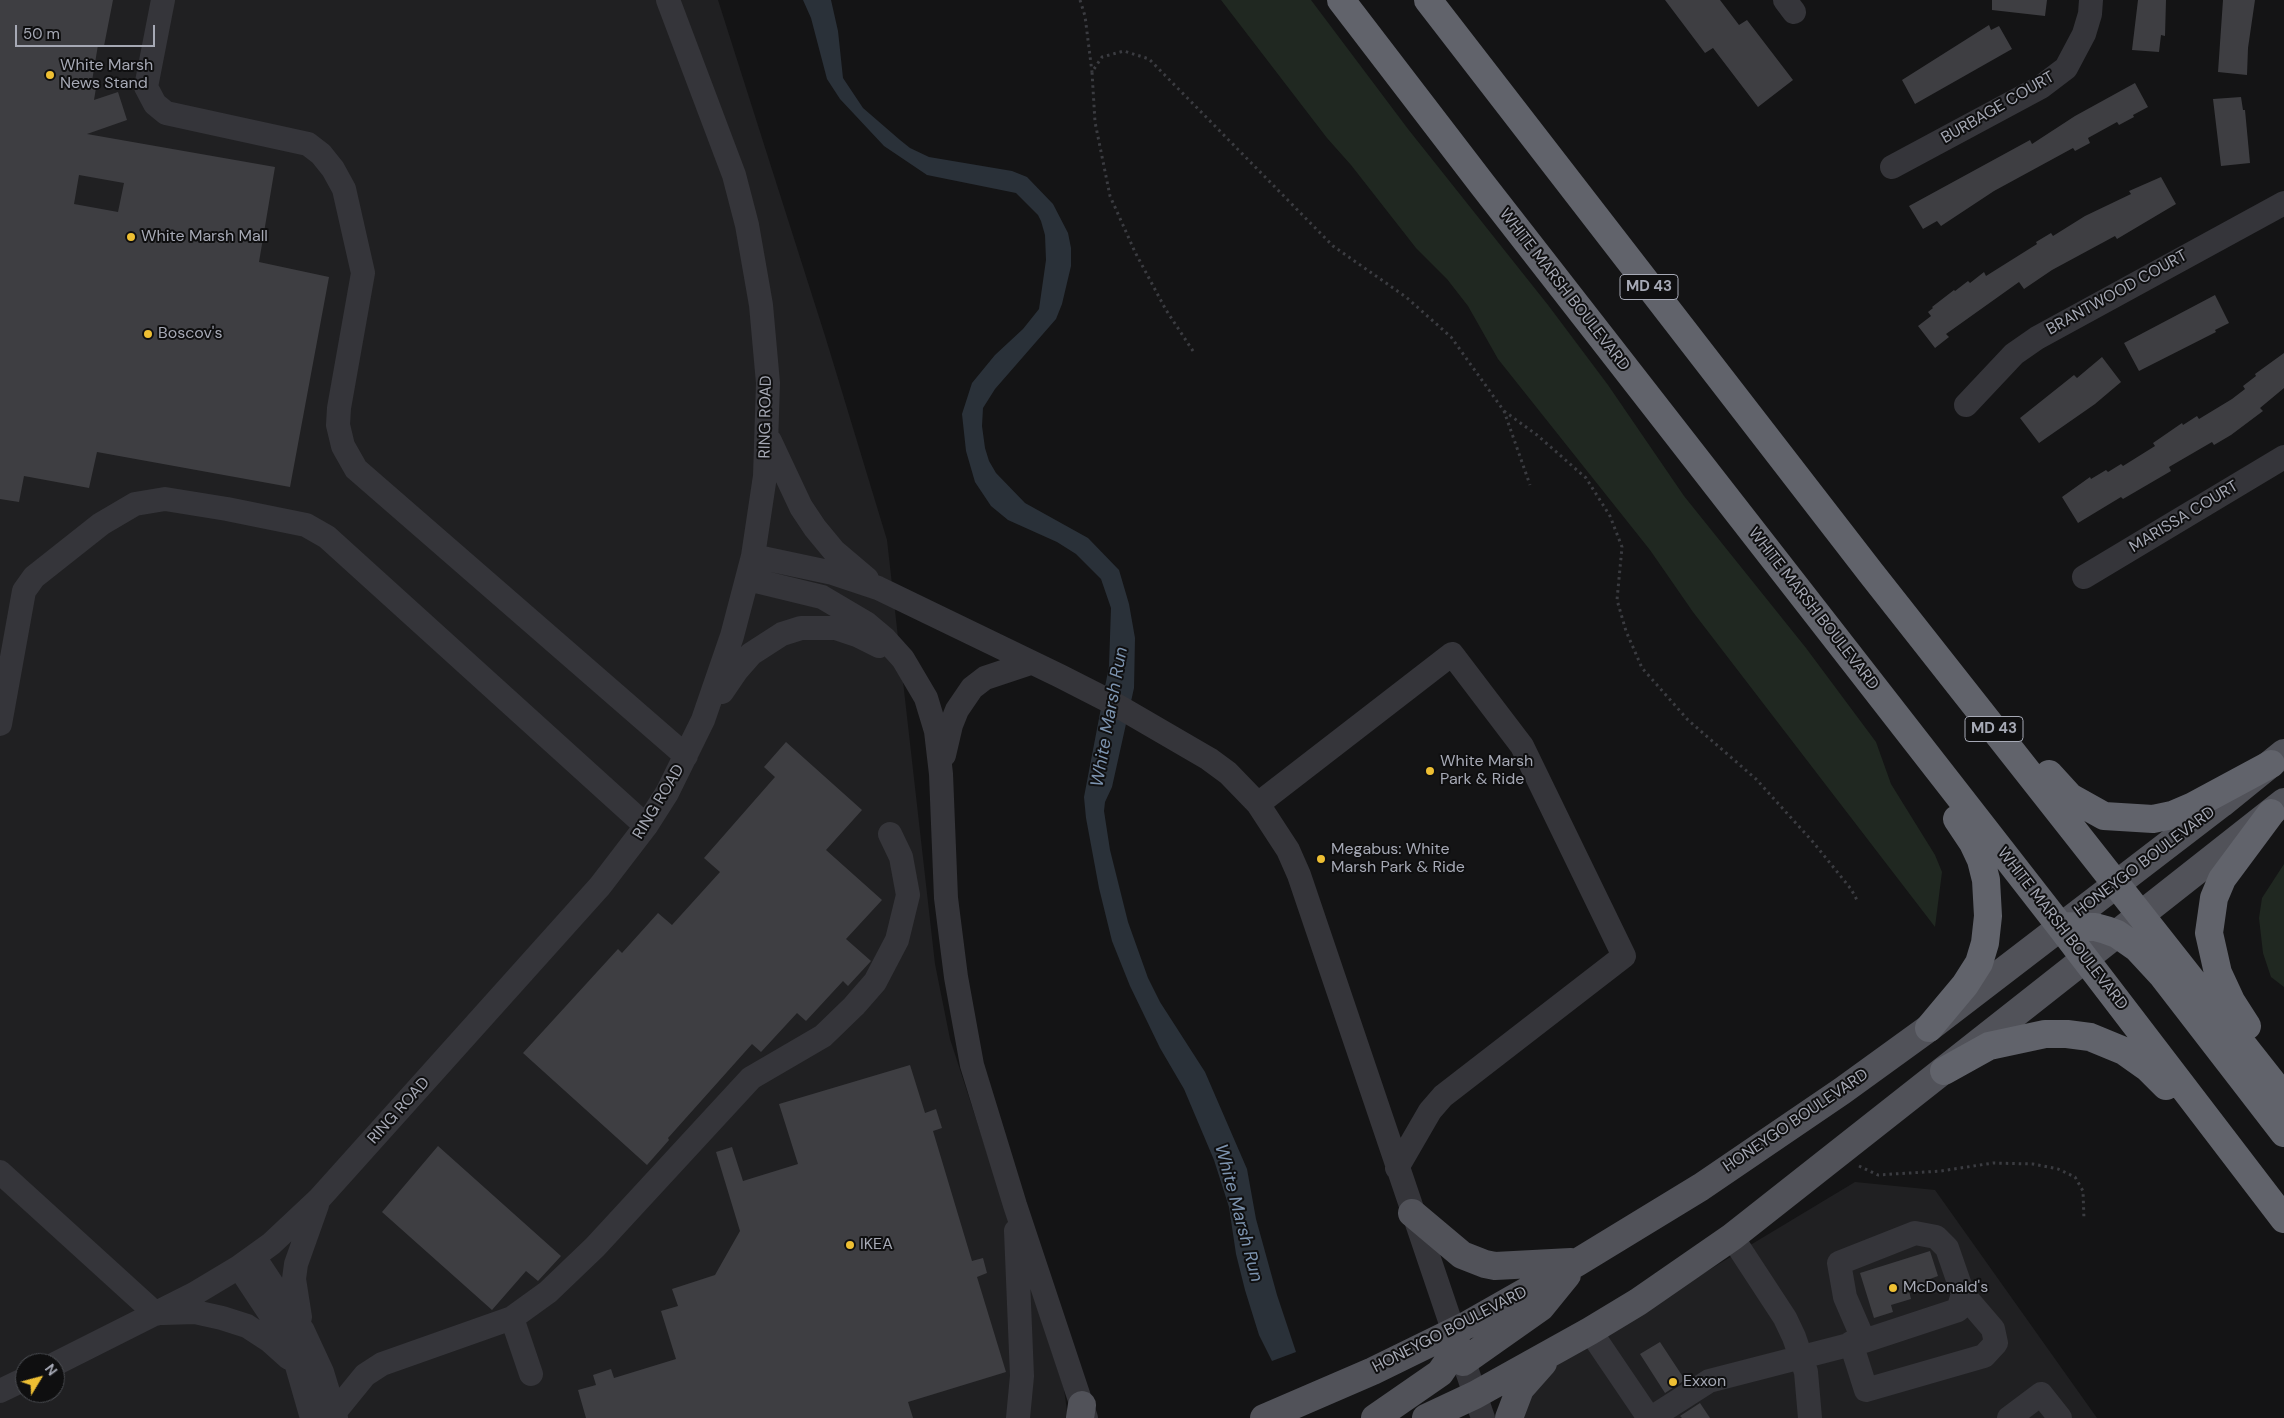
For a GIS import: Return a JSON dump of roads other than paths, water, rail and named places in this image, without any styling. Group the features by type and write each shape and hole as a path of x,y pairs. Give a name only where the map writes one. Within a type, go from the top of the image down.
{"highway":[{"name":"WHITE MARSH BOULEVARD","path":"1341,0 1476,177 2060,926 2284,1219"},
{"name":"MD 43","path":"1428,0 1872,573 2284,1097"},
{"path":"1671,426 1700,478 1825,649 1963,828 1981,860 1986,880 1988,916 1986,943 1979,963 1966,985 1929,1028"},
{"path":"1872,573 2070,797 2088,809 2115,818 2153,819 2172,815 2278,759"},
{"path":"2278,808 2222,879 2214,898 2209,933 2218,973 2230,1001 2284,1075"},
{"path":"2060,926 2095,927 2117,934 2137,948 2284,1133"},
{"path":"1944,1071 1989,1046 2045,1034 2086,1036 2111,1045 2136,1059 2160,1079 2216,1150 2284,1226"}],"main road":[{"name":"HONEYGO BOULEVARD","path":"1578,1262 1701,1186 1842,1091 1929,1028 2278,759"},
{"path":"1426,1418 1478,1406 1554,1351 1638,1302 1732,1237 1838,1156 2278,808"},
{"path":"1412,1213 1462,1255 1485,1264 1495,1266 1578,1262"},
{"path":"1375,1418 1440,1373 1458,1347 1541,1307 1578,1262"},
{"name":"HONEYGO BOULEVARD","path":"1264,1418 1365,1374 1458,1347"},
{"path":"1509,1418 1520,1389 1554,1351"}],"street":[{"path":"163,0 146,87 155,104 166,112 308,144 321,154 333,169 344,189 363,273 339,408 338,425 343,446 356,469 686,756"},
{"name":"RING ROAD","path":"65,1359 156,1314 247,1262 319,1199 581,908 646,826 686,756 703,720 725,660 753,556 760,514 768,436 766,343 758,280 747,225 734,175 668,0"},
{"name":"BURBAGE COURT","path":"1892,167 2041,87 2066,68 2084,34 2090,14 2091,0"},
{"name":"BRANTWOOD COURT","path":"1966,405 2008,360 2037,338 2284,202"},
{"path":"768,436 792,489 815,528 834,551 878,588"},
{"name":"MARISSA COURT","path":"2084,577 2284,457"},
{"path":"0,724 24,591 34,577 101,524 135,504 165,499 306,525 327,537 646,826"},
{"path":"753,556 833,573 878,588 1060,676 1159,730 1228,773 1258,804 1275,829 1299,875 1478,1406"},
{"path":"748,579 822,597 866,623 885,639 903,660 926,698 932,716 941,774 946,898 964,1027 983,1106 1083,1414"},
{"path":"703,720 737,670 751,654 782,634 801,628 836,628 857,635 903,660"},
{"path":"1258,804 1452,654 1522,746 1624,956 1436,1104 1397,1168"},
{"path":"941,774 951,725 957,710 972,688 991,676 1030,663"},
{"path":"335,1415 365,1375 382,1364 502,1322 548,1292 594,1247 751,1078 823,1036 854,1006 875,982 897,940 908,895 901,857 890,834"},
{"path":"0,1172 156,1314 195,1312 247,1326 270,1341 297,1366"},
{"path":"303,1331 296,1295 296,1264 319,1199"},
{"path":"1015,1205 1022,1376 1018,1418"},
{"path":"1915,1233 1936,1236 1947,1248 1963,1294 1993,1329 1996,1343 1984,1356 1866,1390 1858,1342 1845,1297 1838,1263 1915,1233"},
{"path":"1732,1237 1784,1318 1801,1356 1809,1389 1810,1418"},
{"path":"247,1262 286,1302 303,1331 322,1372 335,1415"},
{"path":"247,1262 297,1366 312,1418"},
{"path":"1590,1331 1650,1418 1709,1381 1858,1342 1958,1310 1963,1294"},
{"path":"502,1322 531,1374"},
{"path":"0,1391 15,1383"},
{"path":"2009,1418 2041,1394 2060,1418"}],"water":[{"name":"White Marsh Run","path":"803,0 831,0 838,31 843,78 863,108 910,148 929,157 1012,171 1027,177 1053,204 1068,233 1071,248 1071,266 1062,304 1056,319 995,389 983,408 982,426 985,448 989,461 996,473 1025,503 1088,538 1119,570 1129,604 1135,638 1134,688 1112,787 1105,802 1104,811 1110,850 1128,922 1148,978 1160,1002 1205,1072 1247,1169 1256,1219 1277,1295 1296,1352 1272,1361 1259,1335 1245,1290 1236,1254 1229,1207 1214,1160 1184,1089 1160,1048 1130,986 1112,941 1099,888 1084,797 1109,666 1111,608 1101,579 1076,554 1057,542 1008,520 991,506 975,482 966,451 962,414 972,383 995,355 1023,329 1039,309 1046,260 1045,235 1041,221 1038,215 1016,193 927,175 884,146 840,99 827,79 811,18"}],"place":[{"name":"White Marsh News Stand","path":"50,75"},
{"name":"White Marsh Mall","path":"131,237"},
{"name":"Boscov's","path":"148,334"},
{"name":"White Marsh Park & Ride","path":"1430,771"},
{"name":"Megabus: White Marsh Park & Ride","path":"1321,859"},
{"name":"IKEA","path":"850,1245"},
{"name":"McDonald's","path":"1893,1288"},
{"name":"Exxon","path":"1673,1382"}]}
